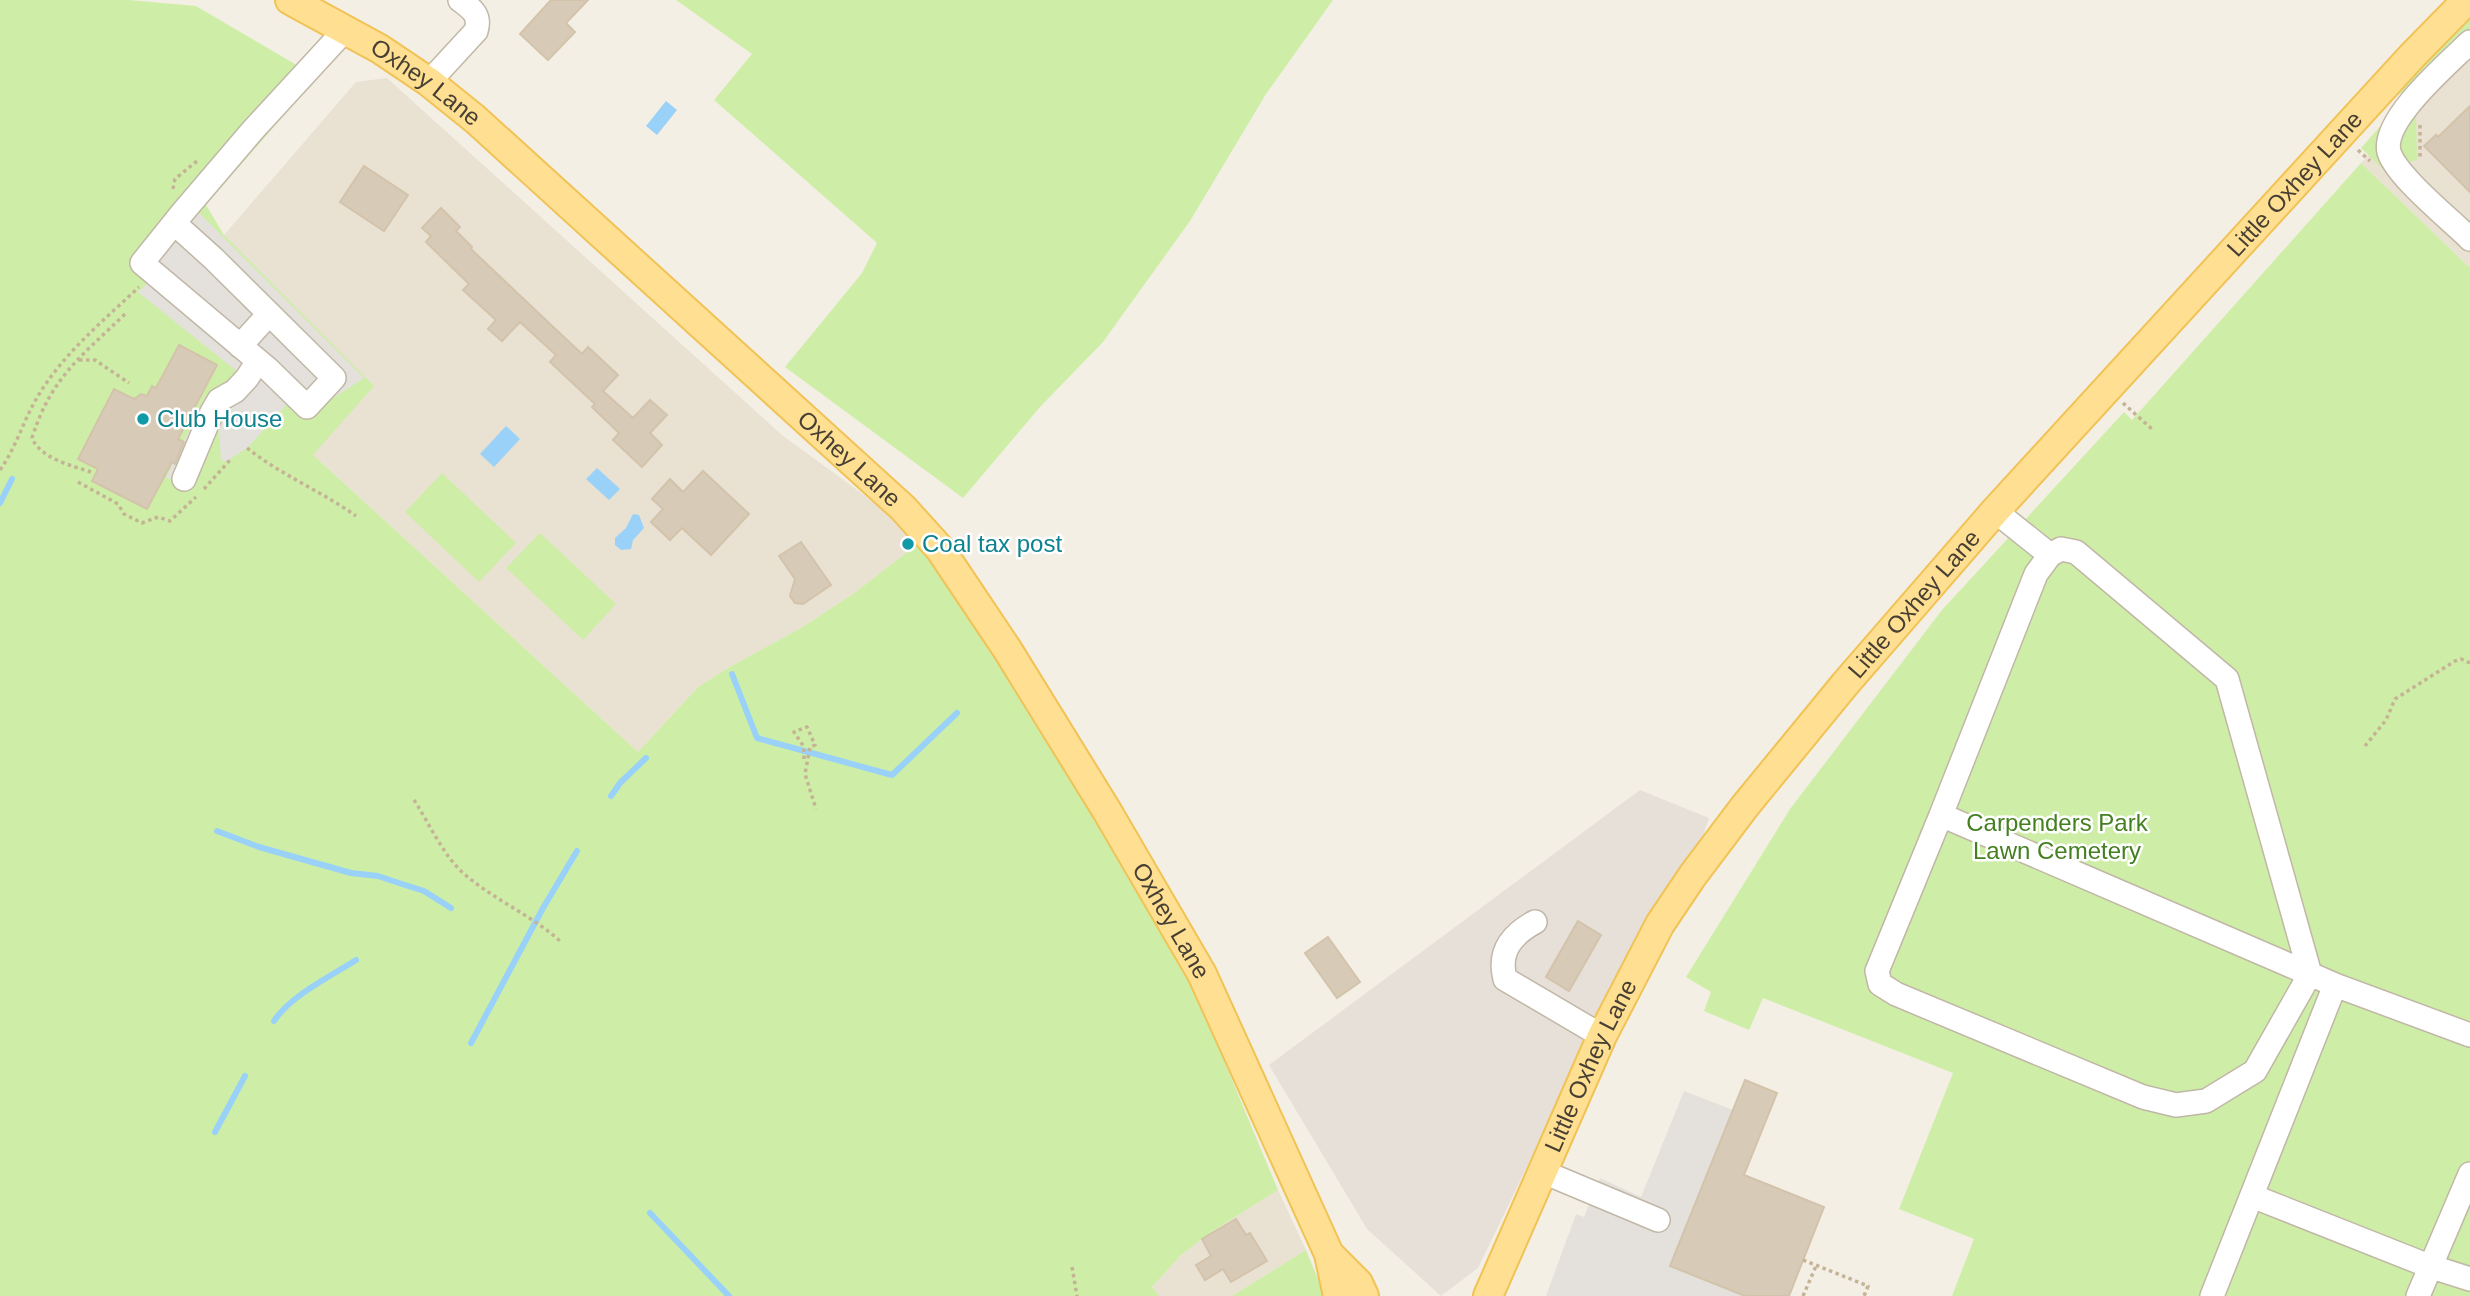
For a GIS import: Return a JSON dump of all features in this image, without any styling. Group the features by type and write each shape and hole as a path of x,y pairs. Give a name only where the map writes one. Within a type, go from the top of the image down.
{"main road":[{"name":"Oxhey Lane","path":"290,0 380,48 475,118 903,508 940,549 1007,649 1107,811 1202,974 1329,1254 1338,1296"},
{"name":"Little Oxhey Lane","path":"1488,1296 1602,1036 1660,924 1722,836 1845,684 1996,511 2412,56 2468,0"},
{"name":"Oxhey Lane","path":"1329,1254 1358,1283 1364,1296"}],"street":[{"path":"429,82 476,30 479,21 475,11 460,0"},
{"path":"174,223 334,378 307,407 142,263 174,223 253,130 345,30"},
{"name":"Little Oxhey Lane","path":"2470,42 2412,101 2395,123 2389,144 2389,153 2403,174 2470,239"},
{"path":"184,479 219,400 235,391 247,377 249,354 269,314"},
{"path":"1996,511 2050,555"},
{"path":"2061,549 2076,552 2227,679 2310,974 2255,1071 2206,1101 2176,1105 2143,1097 1896,994 1881,984 1877,971 1941,815 2036,574 2050,555 2061,549"},
{"path":"1941,815 2334,985 2470,1035"},
{"path":"1535,922 1520,930 1509,942 1502,958 1505,979 1602,1036"},
{"path":"2213,1296 2334,985"},
{"path":"1541,1171 1658,1220"},
{"path":"2418,1296 2470,1174"},
{"path":"2252,1196 2429,1266 2470,1279"}],"path":[{"path":"2420,118 2420,165"},
{"path":"0,470 12,452 35,401 69,355 146,280 142,263"},
{"path":"91,472 41,451 32,438 47,398 59,379 126,313"},
{"path":"90,348 91,360"},
{"path":"77,360 91,360 129,383"},
{"path":"2121,402 2153,430"},
{"path":"247,448 356,516"},
{"path":"78,482 118,504 124,513 142,523 158,517 170,520"},
{"path":"296,488 299,482"},
{"path":"2365,746 2386,720 2395,699 2455,661 2462,659 2470,663"},
{"path":"804,759 804,747 794,732 807,727 815,744 810,747 805,774 816,809"},
{"path":"414,800 460,870 543,926 560,941"},
{"path":"1803,1260 1868,1286 1864,1296"},
{"path":"1804,1296 1816,1265"},
{"path":"1072,1267 1077,1296"}],"shaded area":[{"path":"2470,48 2470,268 2361,163"},
{"path":"387,78 782,435 924,539 853,594 801,628 698,687 638,752 313,455 224,235 356,82"},
{"path":"195,209 364,378 304,417 292,399 247,448 227,461 221,461 218,419 192,484 166,478 206,395 214,397 239,373 138,292 150,281 147,267"},
{"path":"1640,790 1709,818 1699,847 1593,1030 1478,1268 1441,1296 1367,1229 1269,1065"},
{"path":"1684,1091 1733,1110 1670,1266 1745,1296 1546,1296 1576,1214 1584,1217 1600,1178 1641,1197"},
{"path":"1278,1190 1306,1250 1232,1296 1159,1296 1152,1287 1181,1255 1213,1231"}],"green space":[{"path":"0,0 129,0 196,6 317,77 206,205 224,235 374,386 313,455 638,752 698,687 801,628 853,594 924,539 1169,929 1278,1190 1213,1231 1181,1255 1152,1287 1159,1296 0,1296"},
{"path":"676,0 1333,0 1266,94 1190,221 1103,342 1040,407 963,498 785,367 862,273 877,243 714,100 752,54"},
{"path":"2470,13 2470,31 2415,86 2396,96 2350,144"},
{"path":"2416,113 2417,160 2405,163 2399,151 2399,134"},
{"path":"2384,122 2393,179 2361,148"},
{"name":"Carpenders Park Lawn Cemetery","path":"2361,163 2470,268 2470,1296 1952,1296 1974,1239 1899,1209 1953,1073 1763,998 1749,1030 1704,1011 1711,992 1686,977 1790,809 1942,610 2124,412 2132,420"},
{"path":"442,473 516,543 479,582 405,512"},
{"path":"540,533 616,604 583,640 506,568"},
{"path":"1306,1250 1325,1296 1232,1296"}],"water":[{"path":"666,101 677,110 657,135 646,126"},
{"path":"506,426 520,439 494,467 480,454"},
{"path":"597,468 620,489 609,500 586,479"},
{"path":"633,514 639,515 644,528 633,540 631,549 621,550 615,545 615,538 626,528"}],"building":[{"path":"551,0 588,0 566,23 575,32 548,60 520,34"},
{"path":"2470,106 2470,192 2424,146 2436,135 2438,137"},
{"path":"364,166 408,195 384,231 340,202"},
{"path":"441,208 460,227 456,231 471,249 550,324 582,354 588,347 618,375 603,391 633,418 650,400 667,415 650,433 662,445 642,467 613,440 619,433 592,407 595,404 550,362 556,355 520,322 502,341 488,329 496,320 463,290 469,284 426,242 431,236 422,228"},
{"name":"Club House","path":"179,345 217,365 178,439 184,442 175,464 172,462 147,509 92,481 98,469 78,459 114,389 134,399 141,394 147,396 152,386 156,388"},
{"path":"703,471 749,514 711,555 682,528 670,540 651,522 663,509 652,499 670,479 683,492"},
{"path":"801,542 831,585 803,604 795,603 790,596 795,579 779,556"},
{"path":"1578,921 1601,935 1569,991 1546,977"},
{"path":"1328,937 1360,982 1337,998 1305,953"},
{"path":"1745,1080 1777,1093 1744,1175 1824,1207 1789,1296 1745,1296 1670,1266"},
{"path":"1236,1219 1246,1235 1250,1233 1267,1261 1231,1282 1223,1269 1205,1280 1196,1265 1211,1256 1202,1239"}],"waterway":[{"path":"0,503 12,479"},
{"path":"732,674 757,738 892,775 957,713"},
{"path":"611,796 620,783 646,758"},
{"path":"217,831 259,847 351,873 378,876 424,891 451,908"},
{"path":"471,1043 543,908 577,851"},
{"path":"274,1021 300,995 356,960"},
{"path":"215,1132 245,1076"},
{"path":"650,1213 729,1296"}],"place":[{"name":"Club House","path":"143,419"},
{"name":"Coal tax post","path":"908,544"}]}
